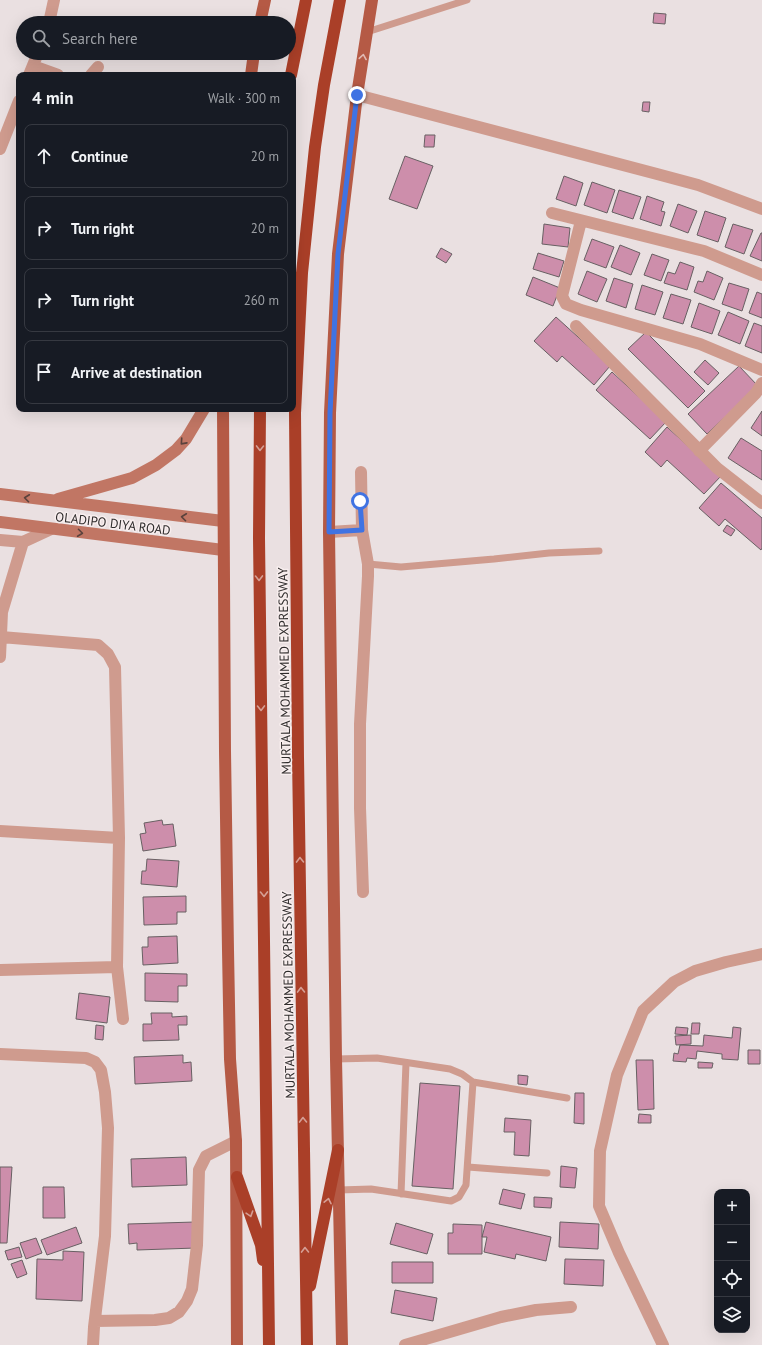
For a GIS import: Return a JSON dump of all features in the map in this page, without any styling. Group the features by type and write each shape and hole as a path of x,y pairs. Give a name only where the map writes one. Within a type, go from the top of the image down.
{"highway":[{"path":"296,50 306,0"},
{"name":"MURTALA MOHAMMED EXPRESSWAY","path":"296,393 302,273 314,163 324,85 340,0"},
{"path":"292,72 294,60"},
{"name":"MURTALA MOHAMMED EXPRESSWAY","path":"260,412 259,538 270,1296 269,1345"},
{"name":"MURTALA MOHAMMED EXPRESSWAY","path":"295,412 307,1345"},
{"path":"306,1308 338,1150"},
{"path":"237,1177 261,1245 270,1296"}],"main road":[{"path":"262,16 265,0"},
{"path":"342,1345 336,1059 329,532 330,413 338,254 357,95 372,0"},
{"path":"251,72 253,60"},
{"path":"52,501 112,485 132,478 156,465 176,450 186,439 202,412"},
{"path":"223,412 225,775 230,1059 237,1177 237,1345"},
{"name":"OLADIPO DIYA ROAD","path":"0,494 223,521"},
{"name":"OLADIPO DIYA ROAD","path":"0,522 223,550"}],"street":[{"path":"51,16 54,0"},
{"path":"31,71 35,60"},
{"path":"357,95 698,185 762,209"},
{"path":"0,149 16,109"},
{"path":"552,213 704,251 762,275"},
{"path":"581,221 562,296 566,304 700,344 762,370"},
{"path":"576,326 699,451 717,468 762,503"},
{"path":"699,451 760,391"},
{"path":"361,472 362,530 368,564 368,596 360,724 360,808 364,892"},
{"path":"0,540 24,542 51,529"},
{"path":"329,532 362,530"},
{"path":"0,656 2,612 24,542"},
{"path":"1,637 98,645 108,654 115,667 119,838 117,967 123,1019"},
{"path":"0,831 119,838"},
{"path":"663,1345 619,1253 599,1206 600,1151 617,1075 643,1011 674,982 695,971 762,954"},
{"path":"0,970 117,967"},
{"path":"0,1054 86,1058 95,1062 101,1070 105,1092 108,1128 105,1236 93,1345"},
{"path":"95,1321 155,1320 169,1318 179,1312 188,1301 192,1289 197,1245 199,1170 206,1156 236,1141"},
{"path":"405,1345 501,1317 536,1310 571,1307"}],"lane":[{"path":"367,32 467,0"},
{"path":"368,564 401,567 549,553 599,551"},
{"path":"336,1059 377,1058 450,1069 462,1074 474,1082 567,1098"},
{"path":"401,1194 406,1063"},
{"path":"339,1190 371,1189 451,1201 460,1197 466,1185 474,1082"},
{"path":"468,1166 547,1173"}],"building":[{"path":"654,13 666,14 665,24 653,23"},
{"path":"643,102 650,102 649,112 642,111"},
{"path":"425,135 435,135 434,147 424,147"},
{"path":"405,156 433,166 417,209 389,199"},
{"path":"564,176 583,183 576,206 556,199"},
{"path":"592,182 615,190 607,213 584,205"},
{"path":"619,190 641,197 633,219 612,212"},
{"path":"647,196 664,202 661,211 665,212 661,226 640,219"},
{"path":"678,204 697,211 688,233 670,226"},
{"path":"705,211 726,218 718,242 697,235"},
{"path":"544,224 570,228 568,247 542,244"},
{"path":"733,224 753,230 744,254 725,247"},
{"path":"762,233 762,261 750,256"},
{"path":"592,239 614,247 606,268 584,260"},
{"path":"620,245 640,253 631,275 611,267"},
{"path":"441,248 452,254 446,263 436,257"},
{"path":"538,253 564,261 559,277 533,269"},
{"path":"652,254 669,260 661,281 644,275"},
{"path":"680,262 694,267 687,290 664,283 668,272 675,274"},
{"path":"587,271 607,279 597,302 578,294"},
{"path":"707,271 723,278 714,300 694,292 698,281 703,282"},
{"path":"533,277 560,288 553,306 526,295"},
{"path":"614,278 633,284 626,308 606,301"},
{"path":"729,283 749,289 742,311 722,304"},
{"path":"642,285 663,292 655,315 635,309"},
{"path":"757,292 762,294 762,318 749,313"},
{"path":"671,294 691,300 683,324 663,318"},
{"path":"699,303 720,311 712,334 691,327"},
{"path":"728,312 749,321 740,344 718,335"},
{"path":"556,317 610,366 594,385 562,356 557,362 534,341"},
{"path":"754,323 762,326 762,353 745,346"},
{"path":"646,332 705,391 688,408 628,349"},
{"path":"705,360 719,373 708,385 694,372"},
{"path":"739,366 758,386 707,434 688,414"},
{"path":"612,372 666,422 650,439 596,390"},
{"path":"762,411 762,436 751,428"},
{"path":"667,427 721,476 704,494 667,460 661,467 645,452"},
{"path":"741,438 762,451 762,480 728,458"},
{"path":"721,483 762,518 761,550 725,519 719,526 699,508"},
{"path":"727,525 735,530 731,536 723,531"},
{"path":"162,820 163,825 173,824 176,846 143,851 140,834 146,833 144,823"},
{"path":"147,859 179,861 177,887 141,884 142,871 146,871"},
{"path":"186,896 186,912 177,912 177,924 144,925 143,897"},
{"path":"177,936 178,963 143,965 142,947 148,947 148,937"},
{"path":"145,973 187,974 187,986 178,986 178,1002 145,1001"},
{"path":"79,993 110,997 107,1023 76,1019"},
{"path":"151,1013 172,1013 172,1017 187,1016 187,1025 178,1025 179,1040 143,1041 143,1024 152,1024"},
{"path":"692,1023 700,1023 699,1034 691,1034"},
{"path":"96,1025 104,1026 103,1040 95,1039"},
{"path":"676,1027 688,1028 687,1035 675,1034"},
{"path":"733,1027 741,1028 738,1060 722,1059 722,1054 697,1051 696,1059 687,1058 686,1062 673,1061 674,1053 678,1054 680,1045 703,1046 704,1035 732,1038"},
{"path":"691,1035 691,1044 676,1045 675,1036"},
{"path":"748,1050 760,1050 760,1064 748,1064"},
{"path":"183,1055 183,1063 191,1062 192,1081 135,1084 134,1057"},
{"path":"636,1060 653,1060 654,1109 638,1110"},
{"path":"698,1062 713,1063 712,1068 698,1068"},
{"path":"518,1075 528,1076 527,1085 518,1084"},
{"path":"420,1083 460,1086 453,1189 412,1186"},
{"path":"575,1093 584,1093 584,1124 574,1123"},
{"path":"639,1114 651,1115 651,1123 638,1123"},
{"path":"505,1118 531,1120 529,1156 514,1155 515,1132 504,1132"},
{"path":"186,1157 187,1185 132,1187 131,1159"},
{"path":"561,1166 577,1168 575,1188 560,1187"},
{"path":"0,1167 12,1167 7,1243 0,1243"},
{"path":"43,1187 64,1187 65,1218 43,1218"},
{"path":"503,1189 525,1194 521,1209 499,1204"},
{"path":"534,1197 552,1198 551,1208 534,1207"},
{"path":"195,1222 196,1248 137,1250 137,1243 129,1244 128,1224"},
{"path":"486,1222 551,1237 546,1261 516,1254 515,1259 484,1252 487,1237 482,1237"},
{"path":"560,1222 599,1224 598,1249 559,1247"},
{"path":"396,1223 433,1234 427,1254 390,1244"},
{"path":"453,1224 482,1225 482,1254 448,1254 448,1233 453,1233"},
{"path":"76,1227 82,1243 47,1255 41,1240"},
{"path":"36,1238 42,1253 26,1259 20,1243"},
{"path":"19,1247 22,1257 8,1260 5,1251"},
{"path":"63,1251 84,1252 82,1301 36,1299 37,1259 63,1260"},
{"path":"565,1259 604,1260 603,1286 564,1284"},
{"path":"22,1260 27,1274 17,1278 11,1264"},
{"path":"392,1262 433,1262 433,1283 392,1283"},
{"path":"395,1290 437,1298 433,1321 391,1313"}],"route":[{"path":"357,95 338,254 330,413 329,532 362,530 360,501"}]}
